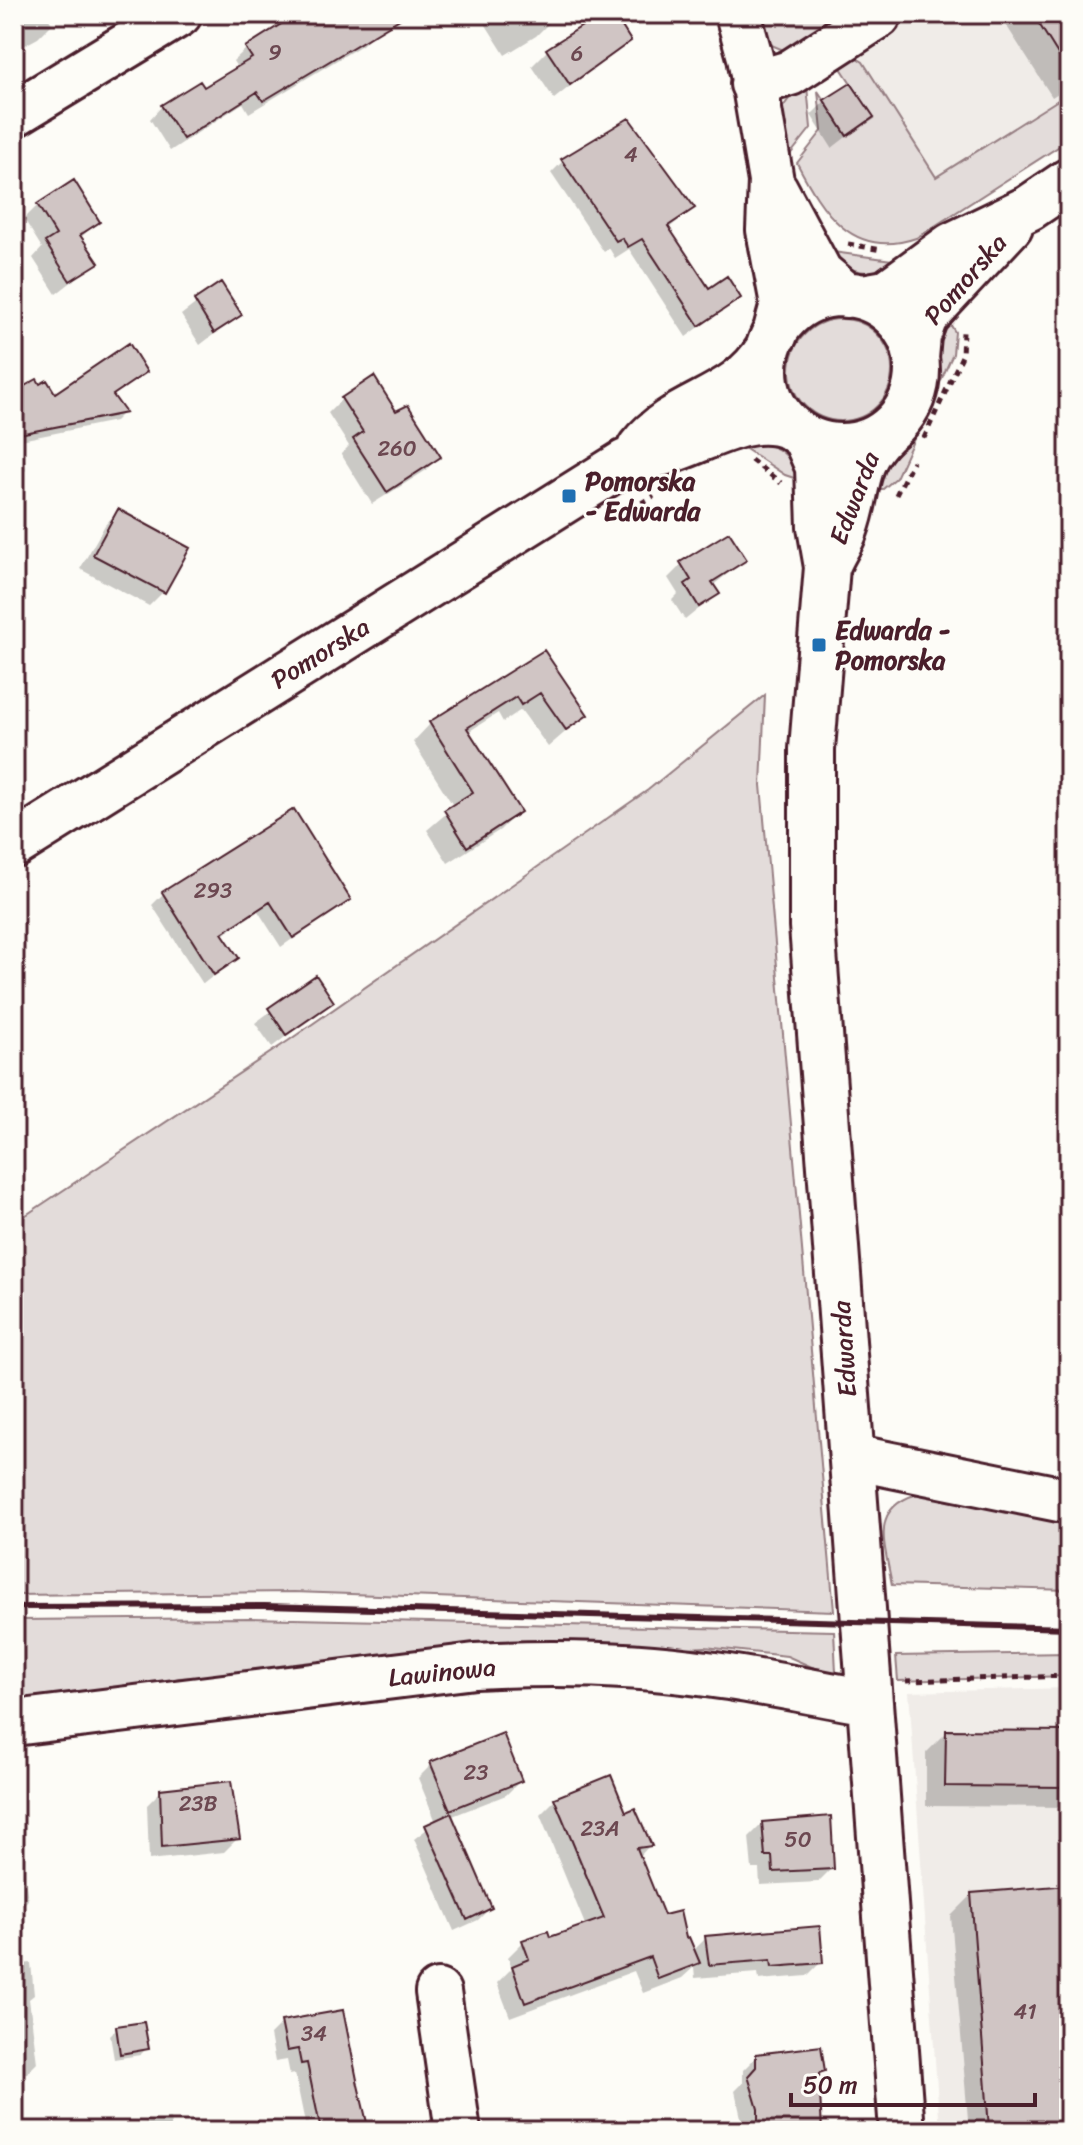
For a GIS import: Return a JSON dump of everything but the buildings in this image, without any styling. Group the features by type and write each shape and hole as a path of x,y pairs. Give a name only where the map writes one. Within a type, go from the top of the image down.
{"street":[{"path":"14,114 179,14"},
{"path":"738,14 771,181 769,230 783,304 766,366 769,391 779,414 798,432 837,446 854,445 885,432 908,407 917,375 911,341 898,320 878,304 854,296 820,273 771,181"},
{"path":"753,84 790,73 878,16"},
{"name":"Pomorska","path":"854,296 886,293 952,245 1029,208 1069,181"},
{"name":"Pomorska","path":"916,358 918,336 925,317 1029,208"},
{"path":"772,342 785,320 812,300 854,296"},
{"name":"Pomorska","path":"14,845 626,462 661,425 742,382 755,371 772,342"},
{"name":"Pomorska","path":"626,462 672,450 737,425 768,421 798,432"},
{"name":"Edwarda","path":"798,432 818,467 820,527 827,567 812,749 812,898 902,2131"},
{"name":"Edwarda","path":"827,567 846,528 857,473 864,456 885,432"},
{"path":"852,1457 1069,1501"},
{"name":"Lawinowa","path":"14,1723 475,1666 537,1663 602,1664 869,1693"},
{"path":"438,1992 458,2131"}],"path":[{"path":"740,455 788,489"},
{"path":"600,526 661,492"},
{"path":"869,1693 1069,1676"}],"shaded area":[{"path":"754,14 825,14 824,26 788,52 769,44"},
{"path":"833,14 1069,14 1069,93 936,178"},
{"path":"857,58 863,62 936,177 1069,93 1069,140 916,238 894,243 857,237 829,214 797,163 822,131 818,91 847,136 874,118 839,65"},
{"path":"807,86 811,128 785,161 780,111 791,96"},
{"path":"833,252 899,263 875,271 853,270 837,262"},
{"path":"944,314 955,332 953,354 896,478 883,489 876,489 869,477 922,412"},
{"path":"841,319 860,323 877,334 888,351 892,370 888,389 877,406 860,417 841,421 822,417 805,406 794,389 790,370 794,351 805,334 822,323"},
{"path":"734,441 776,448 790,460 803,481 785,475"},
{"path":"765,695 761,785 834,1611 294,1592 14,1595 14,1223 288,1041 648,790"},
{"path":"925,1492 1069,1516 1069,1590 892,1585 884,1539 887,1515 907,1498"},
{"path":"250,1618 834,1631 836,1672 832,1676 787,1656 705,1647 179,1678 87,1703 14,1710 14,1620"},
{"path":"1069,1653 1069,1676 898,1681 896,1656"},
{"path":"1069,1688 1069,2131 940,2131 909,1692"}],"railway":[{"path":"14,1607 265,1606 1069,1628"}],"place":[{"name":"Pomorska - Edwarda","path":"569,496"},
{"name":"Edwarda - Pomorska","path":"819,645"}]}
